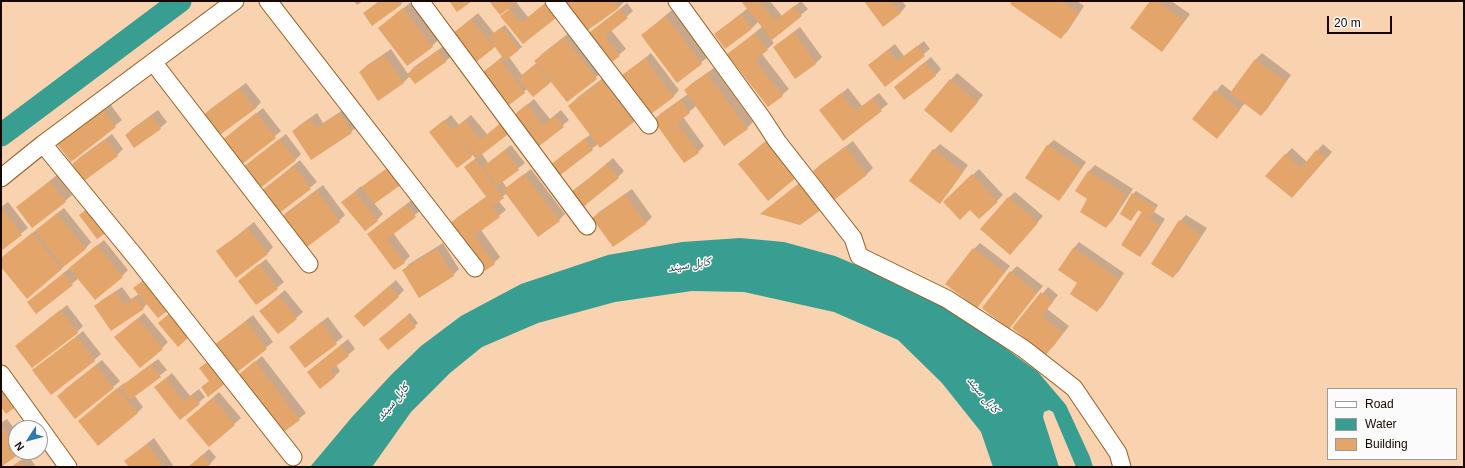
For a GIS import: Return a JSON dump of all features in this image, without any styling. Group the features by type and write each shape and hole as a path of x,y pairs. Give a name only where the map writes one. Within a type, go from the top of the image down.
{"street":[{"path":"1,178 43,144 235,1"},
{"path":"268,1 475,268"},
{"path":"420,1 587,226"},
{"path":"554,1 649,125"},
{"path":"677,1 777,141 853,238 859,256 947,299 1024,349 1074,388 1118,454 1122,467"},
{"path":"153,62 309,264"},
{"path":"43,144 138,260 293,457"},
{"path":"1,374 34,420"},
{"path":"48,439 68,467"}],"water":[{"name":"کابل سيند","path":"740,238 784,242 835,256 892,280 963,317 1038,372 1066,405 1090,457 1093,467 1076,467 1053,412 1049,410 1044,412 1043,417 1059,467 993,467 981,432 942,383 898,340 834,312 744,292 692,291 615,302 538,323 482,347 450,373 411,412 372,467 310,467 352,417 392,374 421,346 461,316 521,284 608,255 682,242"}],"building":[{"path":"380,1 398,1 401,5 372,26 363,13"},
{"path":"449,1 472,1 457,12"},
{"path":"489,1 519,1 500,15"},
{"path":"562,1 614,1 619,8 585,32"},
{"path":"741,1 764,1 761,3 775,21 794,6 802,16 772,40"},
{"path":"864,1 891,1 901,13 883,27"},
{"path":"1012,1 1062,1 1079,13 1061,39 1010,4"},
{"path":"1150,1 1157,1 1184,21 1162,52 1130,28"},
{"path":"545,4 556,18 523,44 500,16 510,9 521,23"},
{"path":"403,8 433,47 407,66 378,28"},
{"path":"620,9 628,18 605,36 620,56 609,64 586,35"},
{"path":"741,14 752,29 725,49 714,34"},
{"path":"666,16 702,64 677,83 641,35"},
{"path":"471,19 494,48 475,63 453,33"},
{"path":"502,27 519,50 505,61 488,37"},
{"path":"794,32 816,64 795,79 773,47"},
{"path":"755,33 768,50 755,60 783,96 768,107 727,54"},
{"path":"564,37 597,79 567,102 534,61"},
{"path":"917,46 925,56 885,87 868,65 888,50 897,61"},
{"path":"438,50 446,62 415,84 407,74"},
{"path":"384,55 404,83 378,101 359,72"},
{"path":"645,58 674,97 647,117 618,78"},
{"path":"500,59 525,93 509,105 483,72"},
{"path":"1255,59 1286,82 1261,116 1230,93"},
{"path":"925,62 936,76 904,100 894,87"},
{"path":"535,64 550,83 533,97 518,79"},
{"path":"707,73 748,129 724,146 684,90"},
{"path":"950,79 978,102 951,133 924,110"},
{"path":"602,80 634,122 600,148 568,106"},
{"path":"240,88 255,109 217,137 202,116"},
{"path":"1215,90 1240,110 1217,139 1192,119"},
{"path":"841,93 855,111 873,98 882,111 843,141 819,110"},
{"path":"681,100 690,113 677,123 699,153 684,163 653,120"},
{"path":"527,104 543,125 555,116 564,127 538,147 514,115"},
{"path":"103,110 116,127 71,162 57,144"},
{"path":"256,113 276,138 241,165 221,141"},
{"path":"340,113 352,133 311,160 292,131 311,119 317,128"},
{"path":"152,116 161,129 134,148 125,135"},
{"path":"444,120 452,130 465,120 480,140 502,122 511,132 476,159 457,135 472,157 457,168 429,132"},
{"path":"585,138 593,150 559,176 550,165"},
{"path":"106,139 118,156 84,181 72,164"},
{"path":"279,139 296,160 259,189 242,168"},
{"path":"768,139 798,176 768,201 738,164"},
{"path":"1047,145 1081,168 1059,201 1025,178"},
{"path":"846,146 867,175 834,200 813,171"},
{"path":"933,149 963,172 940,204 909,181"},
{"path":"505,150 519,170 497,186 483,167"},
{"path":"1316,150 1326,158 1292,198 1265,176 1285,154 1301,168"},
{"path":"475,159 504,198 493,206 464,167"},
{"path":"607,164 619,178 583,207 571,192"},
{"path":"294,166 311,189 278,214 261,191"},
{"path":"390,167 402,184 374,204 361,187"},
{"path":"1088,171 1127,195 1106,228 1080,212 1087,199 1075,191"},
{"path":"524,174 560,221 538,237 503,190"},
{"path":"972,174 998,202 979,219 970,210 960,220 943,202"},
{"path":"803,180 822,209 800,225 760,214"},
{"path":"50,181 66,202 32,228 16,207"},
{"path":"317,191 340,222 303,250 280,218"},
{"path":"355,192 378,221 365,231 341,202"},
{"path":"1132,193 1156,208 1150,218 1138,210 1131,221 1120,214"},
{"path":"625,194 646,224 613,247 592,218"},
{"path":"486,197 500,217 474,236 495,264 485,271 450,223"},
{"path":"1008,197 1038,223 1010,255 980,229"},
{"path":"406,205 416,217 387,239 405,263 394,270 367,234"},
{"path":"1,207 22,235 1,251"},
{"path":"90,207 107,232 97,239 79,215"},
{"path":"57,213 86,249 63,267 35,231"},
{"path":"1141,213 1159,225 1140,257 1121,245"},
{"path":"1179,220 1201,235 1173,278 1151,264"},
{"path":"248,228 268,254 236,278 216,251"},
{"path":"32,233 62,269 27,299 1,267 1,258"},
{"path":"97,245 123,277 95,300 69,268"},
{"path":"973,248 1005,272 977,308 945,284"},
{"path":"1073,248 1119,279 1097,312 1070,294 1077,283 1058,270"},
{"path":"437,249 454,276 419,298 402,270"},
{"path":"259,264 278,289 256,305 238,281"},
{"path":"1010,271 1037,293 1009,329 982,308"},
{"path":"64,273 73,285 36,314 27,302"},
{"path":"145,279 170,309 158,318 133,288"},
{"path":"389,286 399,297 364,327 354,316"},
{"path":"115,292 124,305 136,297 144,309 111,331 94,306"},
{"path":"1041,292 1053,302 1042,316 1063,333 1046,355 1012,328"},
{"path":"279,296 297,319 278,334 259,311"},
{"path":"60,310 78,333 32,368 15,346"},
{"path":"171,312 190,336 178,347 158,323"},
{"path":"407,316 416,327 388,350 379,339"},
{"path":"138,318 163,349 140,368 114,337"},
{"path":"246,321 267,349 235,374 214,345"},
{"path":"321,322 337,344 305,368 289,347"},
{"path":"77,336 95,361 51,395 32,370"},
{"path":"341,345 349,356 330,371 335,377 320,389 307,372"},
{"path":"210,360 227,382 208,397 201,387 209,381 199,368"},
{"path":"255,361 300,420 281,434 237,376"},
{"path":"151,364 161,377 130,400 120,387"},
{"path":"96,365 114,388 75,419 57,396"},
{"path":"166,378 184,402 192,395 200,404 180,420 154,387"},
{"path":"1,383 17,406 6,414 1,407"},
{"path":"117,388 138,413 98,446 78,421"},
{"path":"213,398 235,425 209,447 186,420"},
{"path":"1,425 8,435 8,460 11,460 1,467"},
{"path":"147,444 164,467 129,467 124,461"},
{"path":"202,455 211,464 207,467 188,467"},
{"path":"21,461 26,467 12,467"}],"waterway":[{"path":"1,135 180,1"}]}
